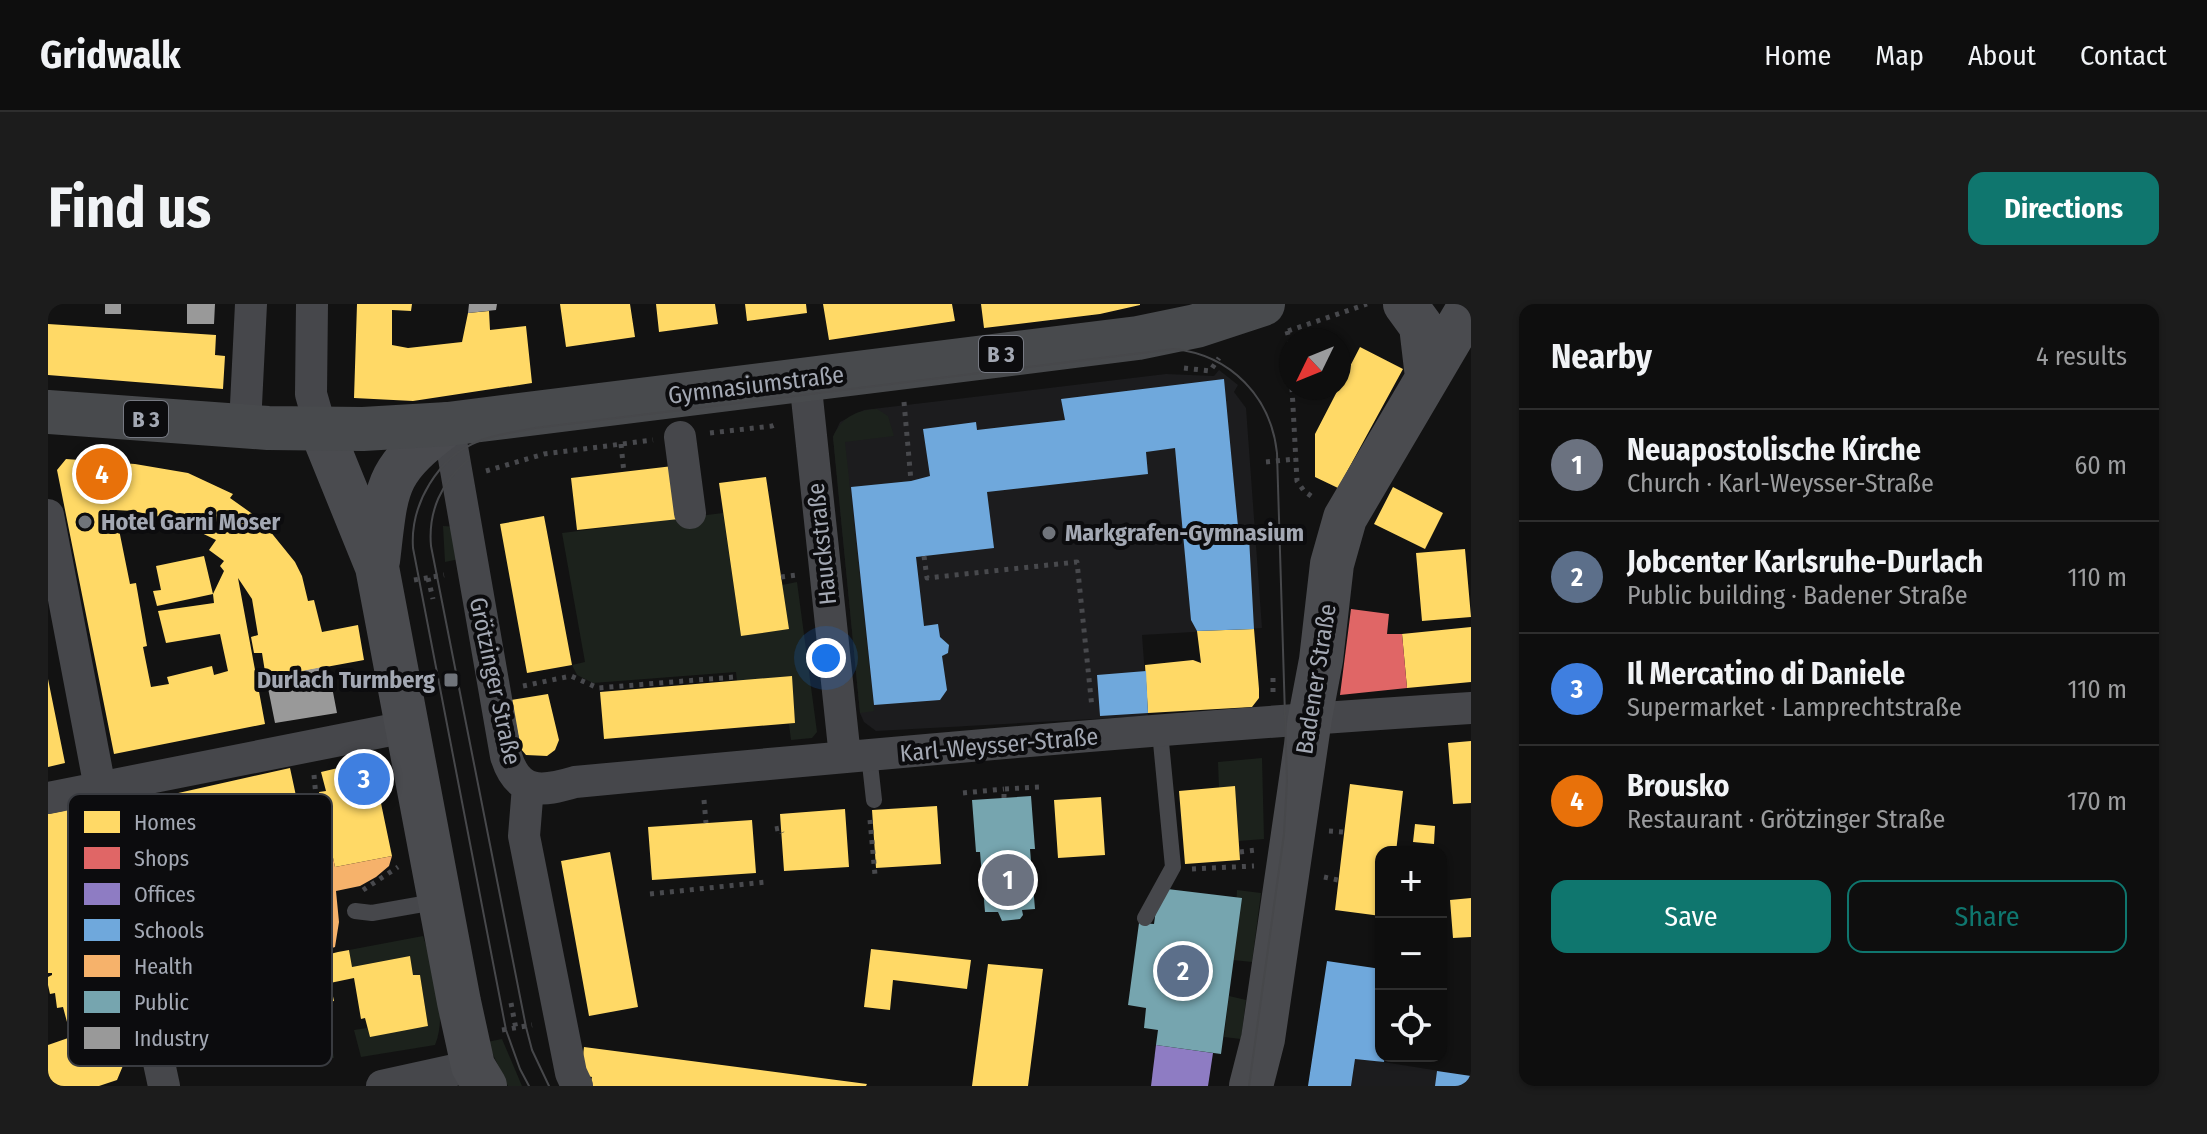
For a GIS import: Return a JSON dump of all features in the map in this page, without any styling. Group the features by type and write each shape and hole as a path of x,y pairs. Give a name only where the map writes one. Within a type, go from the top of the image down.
{"main road":[{"path":"1405,304 1421,326 1427,377"},
{"name":"Gymnasiumstraße","path":"245,425 321,429 448,424 1138,338 1264,312"},
{"name":"Badener Straße","path":"1251,1086 1263,1039 1321,660 1332,564 1345,518 1427,377 1460,331"},
{"name":"B 3","path":"48,412 245,425"},
{"path":"448,424 406,458 391,482 385,504 406,727 440,900 463,1069"},
{"path":"321,429 393,574"}],"street":[{"path":"245,425 251,304"},
{"path":"312,304 311,394 321,429"},
{"name":"Hauckstraße","path":"805,379 857,756"},
{"name":"Grötzinger Straße","path":"448,424 493,693 510,769 528,786 524,836 574,1080"},
{"path":"680,437 690,513"},
{"path":"48,515 101,794"},
{"name":"Karl-Weysser-Straße","path":"528,786 538,790 553,789 575,782 857,756 1310,718 1471,708"},
{"path":"69,794 406,727"},
{"path":"48,798 68,794"},
{"path":"160,1066 164,1086"},
{"path":"382,1086 463,1069"}],"lane":[{"path":"535,428 579,409"},
{"path":"1145,918 1173,867 1160,732"},
{"path":"857,756 874,800"},
{"path":"353,903 372,913 440,900"}],"path":[{"path":"1264,312 1367,304"},
{"path":"903,398 911,481"},
{"path":"1293,400 1297,481 1304,491 1345,518"},
{"path":"621,444 624,473"},
{"path":"1266,462 1296,459"},
{"path":"924,556 927,578 1077,562 1095,737"},
{"path":"393,574 428,578 447,574"},
{"path":"428,578 433,599"},
{"path":"493,693 571,676 598,688 734,677"},
{"path":"963,793 1039,787"},
{"path":"1004,789 1004,798"},
{"path":"874,800 869,808 875,875"},
{"path":"775,829 780,828 782,833"},
{"path":"1329,831 1344,832"},
{"path":"353,903 400,866 411,850 430,847"},
{"path":"1240,852 1252,850"},
{"path":"1183,870 1212,865 1263,866"},
{"path":"1322,877 1338,880"},
{"path":"650,894 766,882"},
{"path":"511,1003 516,1029"},
{"path":"463,1069 516,1029 560,1020"}],"shaded area":[{"name":"Markgrafen-Gymnasium","path":"1219,370 1238,385 1234,392 1246,408 1262,628 1142,635 1148,716 876,731 864,722 860,713 833,437 840,422 864,410 1166,374 1214,376"},
{"path":"877,409 888,416 894,436 845,442 874,711 860,713 833,437 850,416"},
{"path":"723,513 741,636 788,629 782,585 797,582 817,732 812,738 791,740 789,724 795,723 791,676 737,681 736,672 593,683 577,675 572,665 585,662 562,533"},
{"path":"443,526 457,527 464,558 445,562"},
{"path":"1262,758 1264,839 1239,841 1235,787 1219,788 1218,762"},
{"path":"1237,890 1261,893 1252,962 1233,960"},
{"path":"423,936 440,1005 439,1033 435,1045 361,1057 354,1030 367,1028 370,1036 428,1026 420,975 413,975 410,956 352,967 349,950"},
{"path":"1229,996 1246,1000 1241,1039 1224,1037"},
{"path":"502,1039 522,1086 508,1086 487,1042"},
{"path":"1314,1051 1471,1076 1471,1086 1308,1086"}],"building: Homes":[{"path":"357,304 412,304 411,311 392,310 392,345 408,348 462,342 468,313 489,311 490,330 526,326 532,383 413,401 354,398"},
{"path":"560,304 630,304 635,337 566,347"},
{"path":"656,304 715,304 718,324 659,332"},
{"path":"745,304 806,304 807,313 747,321"},
{"path":"823,304 952,304 955,321 829,340"},
{"path":"981,304 1140,305 1100,314 984,328"},
{"path":"48,324 216,335 215,355 225,356 223,389 48,375"},
{"path":"1360,347 1403,369 1338,488 1315,477 1315,434 1333,400 1351,400 1351,364"},
{"path":"66,459 135,464 188,473 233,494 230,498 261,520 295,562 308,601 314,600 322,632 358,625 364,660 266,678 262,653 254,653 251,637 258,635 252,599 238,578 265,724 114,754 57,470","holes":["115,510 175,520 216,540 209,550 224,561 220,566 224,571 213,594 214,603 158,611 166,643 220,634 228,671 214,675 212,666 167,677 169,684 151,687 136,583 130,584"]},
{"path":"673,466 679,519 577,530 571,478"},
{"path":"766,477 789,629 741,636 719,483"},
{"path":"1393,487 1443,513 1425,549 1374,524"},
{"path":"544,516 572,665 527,673 500,524"},
{"path":"1465,549 1471,617 1422,621 1416,553"},
{"path":"204,556 213,594 157,606 153,591 161,590 156,566"},
{"path":"1471,627 1471,682 1407,688 1402,634"},
{"path":"1254,629 1259,698 1252,707 1148,713 1145,665 1193,660 1201,663 1197,631"},
{"path":"792,676 795,723 604,739 600,692"},
{"path":"48,679 65,763 48,767"},
{"path":"548,694 559,740 555,750 547,756 526,755 521,749 511,700"},
{"path":"1471,741 1471,803 1453,804 1448,743"},
{"path":"372,760 392,856 335,867 332,853 332,794 319,794 326,791 321,772"},
{"path":"290,768 296,794 174,794"},
{"path":"1350,784 1403,791 1397,846 1375,846 1375,915 1335,910"},
{"path":"1235,786 1240,860 1185,864 1179,791"},
{"path":"1101,797 1105,855 1058,858 1054,800"},
{"path":"937,806 941,864 876,868 872,810"},
{"path":"68,809 68,1026 63,1007 57,1008 55,993 50,994 48,985 48,977 52,973 48,973 48,814"},
{"path":"845,809 849,867 784,871 780,814"},
{"path":"752,820 756,873 652,880 648,827"},
{"path":"1415,824 1435,826 1434,844 1413,842"},
{"path":"610,852 638,1007 589,1016 561,861"},
{"path":"1471,898 1471,937 1453,938 1450,900"},
{"path":"871,949 971,960 967,989 893,980 890,1010 864,1007"},
{"path":"349,950 352,967 410,956 413,975 420,975 428,1026 370,1037 365,1018 361,1019 354,978 332,983 332,954"},
{"path":"988,964 1043,969 1028,1086 972,1086"},
{"path":"68,1038 68,1066 123,1066 117,1080 99,1086 48,1086 48,1045"},
{"path":"584,1047 867,1084 590,1086 592,1077 581,1075"}],"building: Shops":[{"path":"1351,609 1389,614 1387,634 1402,634 1407,688 1340,695"}],"building: Offices":[{"path":"1156,1045 1213,1053 1208,1086 1151,1086"}],"building: Schools":[{"path":"1224,379 1239,537 1249,537 1254,629 1197,631 1191,620 1175,448 1146,452 1148,474 987,492 994,548 916,557 924,626 938,624 940,637 949,645 948,653 942,656 947,690 940,700 874,705 851,487 930,476 923,429 976,422 977,430 1065,420 1061,399"},
{"path":"1146,671 1148,713 1100,716 1097,675"},
{"path":"1327,961 1375,968 1375,1061 1355,1059 1351,1086 1308,1086"},
{"path":"1437,1071 1471,1076 1471,1086 1435,1086"}],"building: Health":[{"path":"332,853 335,867 392,856 389,866 376,877 360,886 336,891 339,922 335,947 332,948"}],"building: Public":[{"path":"1031,796 1035,849 1030,849 1035,909 1022,910 1020,919 1002,921 998,912 985,912 972,800"},
{"path":"1159,888 1242,898 1221,1054 1156,1045 1158,1030 1144,1028 1146,1008 1128,1005 1139,923 1154,924"}],"building: Industry":[{"path":"105,304 121,304 121,314 105,314"},
{"path":"187,304 215,304 214,324 187,324"},
{"path":"469,304 497,304 496,310 468,313"},
{"path":"328,666 337,713 275,723 266,678"}],"tram line":[{"path":"529,1086 506,1030 413,548 416,515 439,470 464,448 479,441 535,428 1174,349 1213,360 1245,382 1266,414 1277,453 1287,781 1284,834 1249,1086"},
{"path":"468,460 450,478 438,498 432,521 431,546 526,1027 532,1050 549,1086"}],"place":[{"name":"Brousko","path":"102,474"},
{"name":"Hotel Garni Moser","path":"85,522"},
{"name":"Markgrafen-Gymnasium","path":"1049,533"},
{"name":"Durlach Turmberg","path":"451,680"},
{"name":"Il Mercatino di Daniele","path":"364,779"},
{"name":"Neuapostolische Kirche","path":"1008,880"},
{"name":"Jobcenter Karlsruhe-Durlach","path":"1183,971"}]}
